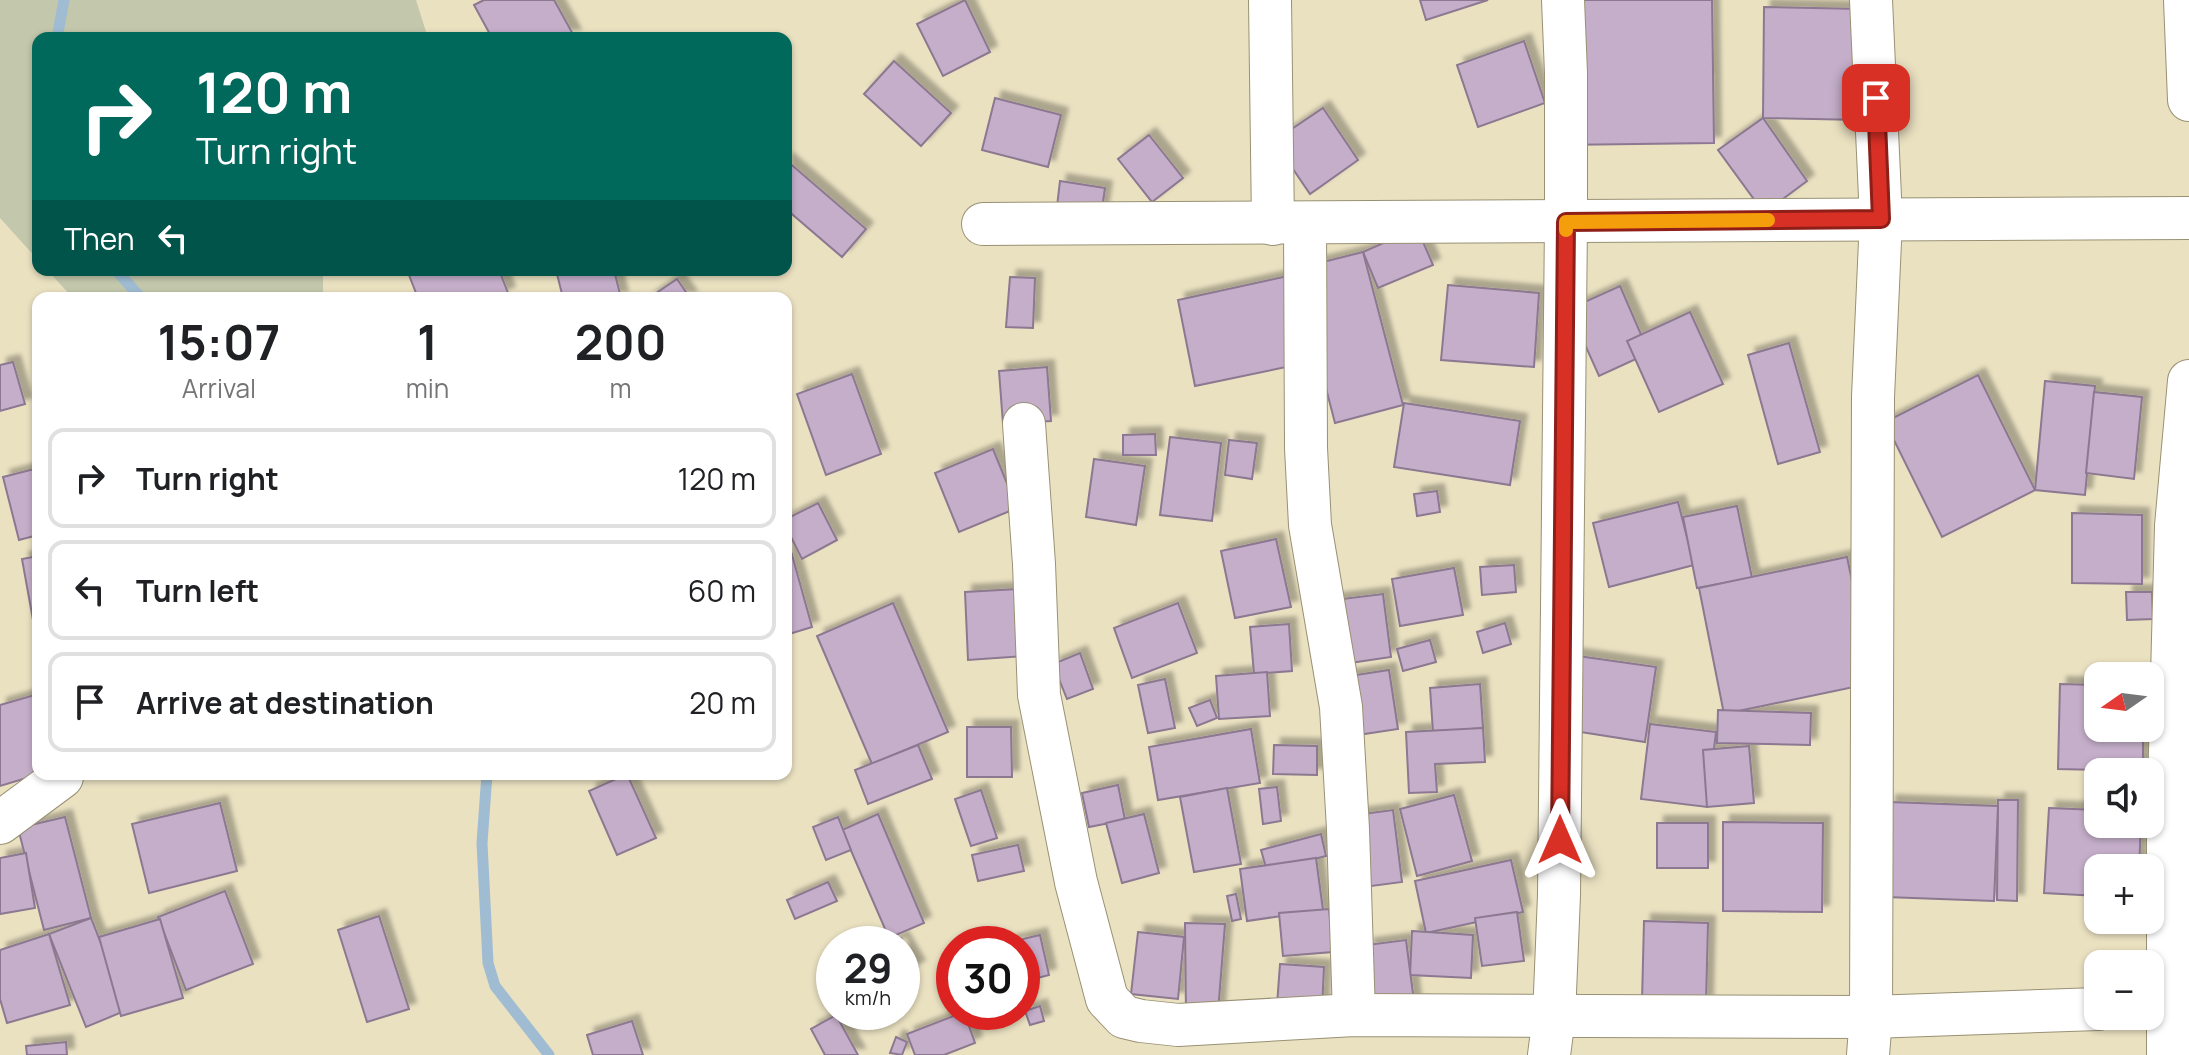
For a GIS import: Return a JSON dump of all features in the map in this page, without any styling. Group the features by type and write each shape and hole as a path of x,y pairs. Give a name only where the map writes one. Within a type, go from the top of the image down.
{"street":[{"path":"1270,0 1310,525 1341,707 1354,1015"},
{"path":"1552,1036 1559,895 1566,222 1563,0"},
{"path":"1869,1036 1873,397 1881,219 1871,0"},
{"path":"2185,0 2189,100"},
{"path":"983,224 2189,218"},
{"path":"2168,1055 2168,826 2176,526 2189,381"},
{"path":"1024,424 1039,695 1076,882 1107,999 1124,1017 1178,1025 1354,1015 1552,1036 1869,1036 2084,1011"},
{"path":"0,823 58,780"}],"green space":[{"path":"0,0 416,0 426,32 32,32 32,253 0,218"},
{"path":"53,276 323,276 323,292 67,292"}],"building":[{"path":"484,0 554,0 572,32 489,32 474,5"},
{"path":"965,0 990,52 943,76 917,24"},
{"path":"1420,0 1488,0 1426,20"},
{"path":"1557,0 1712,0 1714,143 1559,145"},
{"path":"1764,7 1862,9 1861,120 1763,118"},
{"path":"1524,41 1545,103 1478,127 1457,65"},
{"path":"894,61 951,113 921,146 864,94"},
{"path":"995,98 1061,115 1048,167 982,150"},
{"path":"1323,108 1358,160 1310,194 1274,141"},
{"path":"1763,118 1807,181 1764,213 1718,150"},
{"path":"1149,135 1183,178 1152,202 1118,159"},
{"path":"792,165 866,229 842,257 792,214"},
{"path":"1060,181 1105,188 1100,222 1056,215"},
{"path":"1417,228 1433,265 1378,288 1363,252"},
{"path":"1363,252 1403,405 1335,423 1295,269"},
{"path":"1297,274 1315,361 1195,386 1178,300"},
{"path":"409,276 501,276 508,292 416,292"},
{"path":"558,276 616,276 620,292 562,292"},
{"path":"1010,277 1035,278 1033,328 1006,327"},
{"path":"677,279 686,292 658,292"},
{"path":"1448,285 1539,293 1534,367 1441,360"},
{"path":"1620,286 1649,353 1599,376 1569,309"},
{"path":"1690,312 1723,384 1659,412 1627,341"},
{"path":"1789,343 1820,452 1778,464 1748,355"},
{"path":"13,362 25,404 0,411 0,365"},
{"path":"1047,367 1051,421 1003,424 999,371"},
{"path":"852,374 881,454 826,475 797,394"},
{"path":"1978,375 2035,490 1942,537 1885,422"},
{"path":"2045,381 2095,386 2085,495 2035,490"},
{"path":"2094,392 2142,397 2134,479 2086,473"},
{"path":"1404,403 1520,421 1510,485 1394,467"},
{"path":"1155,434 1156,455 1123,455 1123,435"},
{"path":"1170,437 1221,443 1212,521 1160,515"},
{"path":"1229,440 1257,443 1252,479 1225,475"},
{"path":"993,449 1017,508 959,532 935,473"},
{"path":"1094,459 1145,466 1136,525 1086,517"},
{"path":"32,470 32,537 19,540 3,477"},
{"path":"1437,491 1440,512 1417,516 1414,494"},
{"path":"1678,502 1694,565 1609,587 1593,523"},
{"path":"818,503 837,540 802,559 792,539 792,516"},
{"path":"1737,506 1752,578 1697,588 1683,517"},
{"path":"2072,513 2142,515 2142,584 2072,583"},
{"path":"1276,539 1291,607 1235,618 1221,551"},
{"path":"792,555 812,627 792,633"},
{"path":"32,557 32,614 22,559"},
{"path":"1847,557 1873,683 1724,714 1699,588"},
{"path":"1514,565 1516,592 1482,595 1480,567"},
{"path":"1454,568 1463,615 1400,626 1392,579"},
{"path":"1035,588 1039,655 968,660 965,592"},
{"path":"2126,592 2152,592 2153,619 2127,620"},
{"path":"1383,594 1391,657 1343,664 1334,600"},
{"path":"893,603 948,732 872,764 817,636"},
{"path":"1178,603 1197,653 1132,678 1114,628"},
{"path":"1505,623 1511,644 1483,653 1477,632"},
{"path":"1289,624 1292,671 1254,674 1250,627"},
{"path":"1430,640 1436,662 1403,671 1397,649"},
{"path":"1080,653 1093,689 1067,699 1053,664"},
{"path":"1571,655 1656,667 1645,742 1561,729"},
{"path":"1389,670 1398,729 1351,736 1343,677"},
{"path":"1267,672 1270,716 1219,719 1216,676"},
{"path":"1165,679 1175,728 1148,733 1138,685"},
{"path":"1480,684 1483,728 1433,732 1430,688"},
{"path":"2060,684 2084,685 2084,742 2143,742 2143,758 2084,758 2084,770 2058,769"},
{"path":"32,696 32,776 0,786 0,705"},
{"path":"1210,700 1217,718 1197,726 1189,708"},
{"path":"1718,710 1811,713 1810,745 1717,743"},
{"path":"1650,724 1716,732 1707,807 1641,799"},
{"path":"967,727 1011,727 1012,777 967,777"},
{"path":"1483,728 1485,762 1435,764 1437,792 1409,793 1406,732"},
{"path":"1251,729 1260,783 1158,800 1149,747"},
{"path":"918,745 932,779 868,804 855,770"},
{"path":"1274,745 1317,746 1317,775 1273,774"},
{"path":"1749,746 1754,803 1707,807 1703,750"},
{"path":"614,780 630,780 656,838 617,855 589,791"},
{"path":"1118,785 1125,820 1089,827 1082,793"},
{"path":"1277,787 1281,821 1263,824 1259,789"},
{"path":"1227,788 1241,864 1194,872 1180,797"},
{"path":"981,790 997,838 971,846 955,799"},
{"path":"1454,795 1472,861 1417,876 1400,809"},
{"path":"1998,800 2018,800 2017,901 1997,900"},
{"path":"1889,802 1998,806 1994,901 1886,897"},
{"path":"220,803 237,871 149,893 132,824"},
{"path":"2049,808 2084,809 2084,838 2140,838 2140,854 2084,854 2084,895 2044,893"},
{"path":"1393,810 1402,882 1364,887 1355,815"},
{"path":"878,814 924,923 917,926 884,926 842,830"},
{"path":"1144,814 1159,873 1122,883 1106,823"},
{"path":"65,817 91,918 44,930 18,828"},
{"path":"838,817 851,850 826,860 813,827"},
{"path":"1723,822 1823,823 1822,912 1723,911"},
{"path":"1657,823 1708,823 1708,868 1657,868"},
{"path":"1321,834 1326,856 1267,871 1261,850"},
{"path":"1018,845 1024,871 978,881 972,855"},
{"path":"26,853 35,908 0,914 0,858"},
{"path":"1316,858 1323,910 1247,921 1240,869"},
{"path":"1511,860 1523,912 1426,933 1415,881"},
{"path":"828,882 837,901 795,919 787,900"},
{"path":"225,891 253,964 186,990 158,917"},
{"path":"1236,894 1241,919 1232,921 1227,896"},
{"path":"1329,909 1333,952 1283,956 1279,913"},
{"path":"1517,912 1524,961 1482,966 1475,918"},
{"path":"379,916 409,1009 367,1022 338,930"},
{"path":"91,918 127,1010 86,1027 49,934"},
{"path":"160,919 183,998 121,1016 99,937"},
{"path":"1644,921 1708,923 1706,1003 1642,1001"},
{"path":"1185,923 1225,924 1218,1012 1186,1015"},
{"path":"1412,931 1473,935 1471,978 1410,975"},
{"path":"1138,932 1184,937 1178,999 1131,994"},
{"path":"49,934 70,1005 7,1023 0,999 0,950"},
{"path":"1040,935 1049,975 1040,977"},
{"path":"1406,940 1415,1009 1376,1014 1367,945"},
{"path":"1280,964 1324,967 1322,1008 1277,1005"},
{"path":"632,1021 643,1055 593,1055 587,1035"},
{"path":"936,1023 936,1030 970,1030 975,1043 944,1055 915,1055 907,1034"},
{"path":"816,1026 816,1030 844,1030 858,1055 825,1055 811,1029"},
{"path":"896,1037 907,1042 902,1055 890,1053"},
{"path":"66,1042 67,1055 27,1055 26,1046"}],"waterway":[{"path":"58,32 64,0"},
{"path":"121,276 136,292"},
{"path":"487,780 482,843 488,963 495,986 549,1055"}],"slow traffic":[{"path":"1566,230 1566,222 1768,220"}],"route":[{"path":"1560,840 1566,222 1881,219 1876,98"}]}
